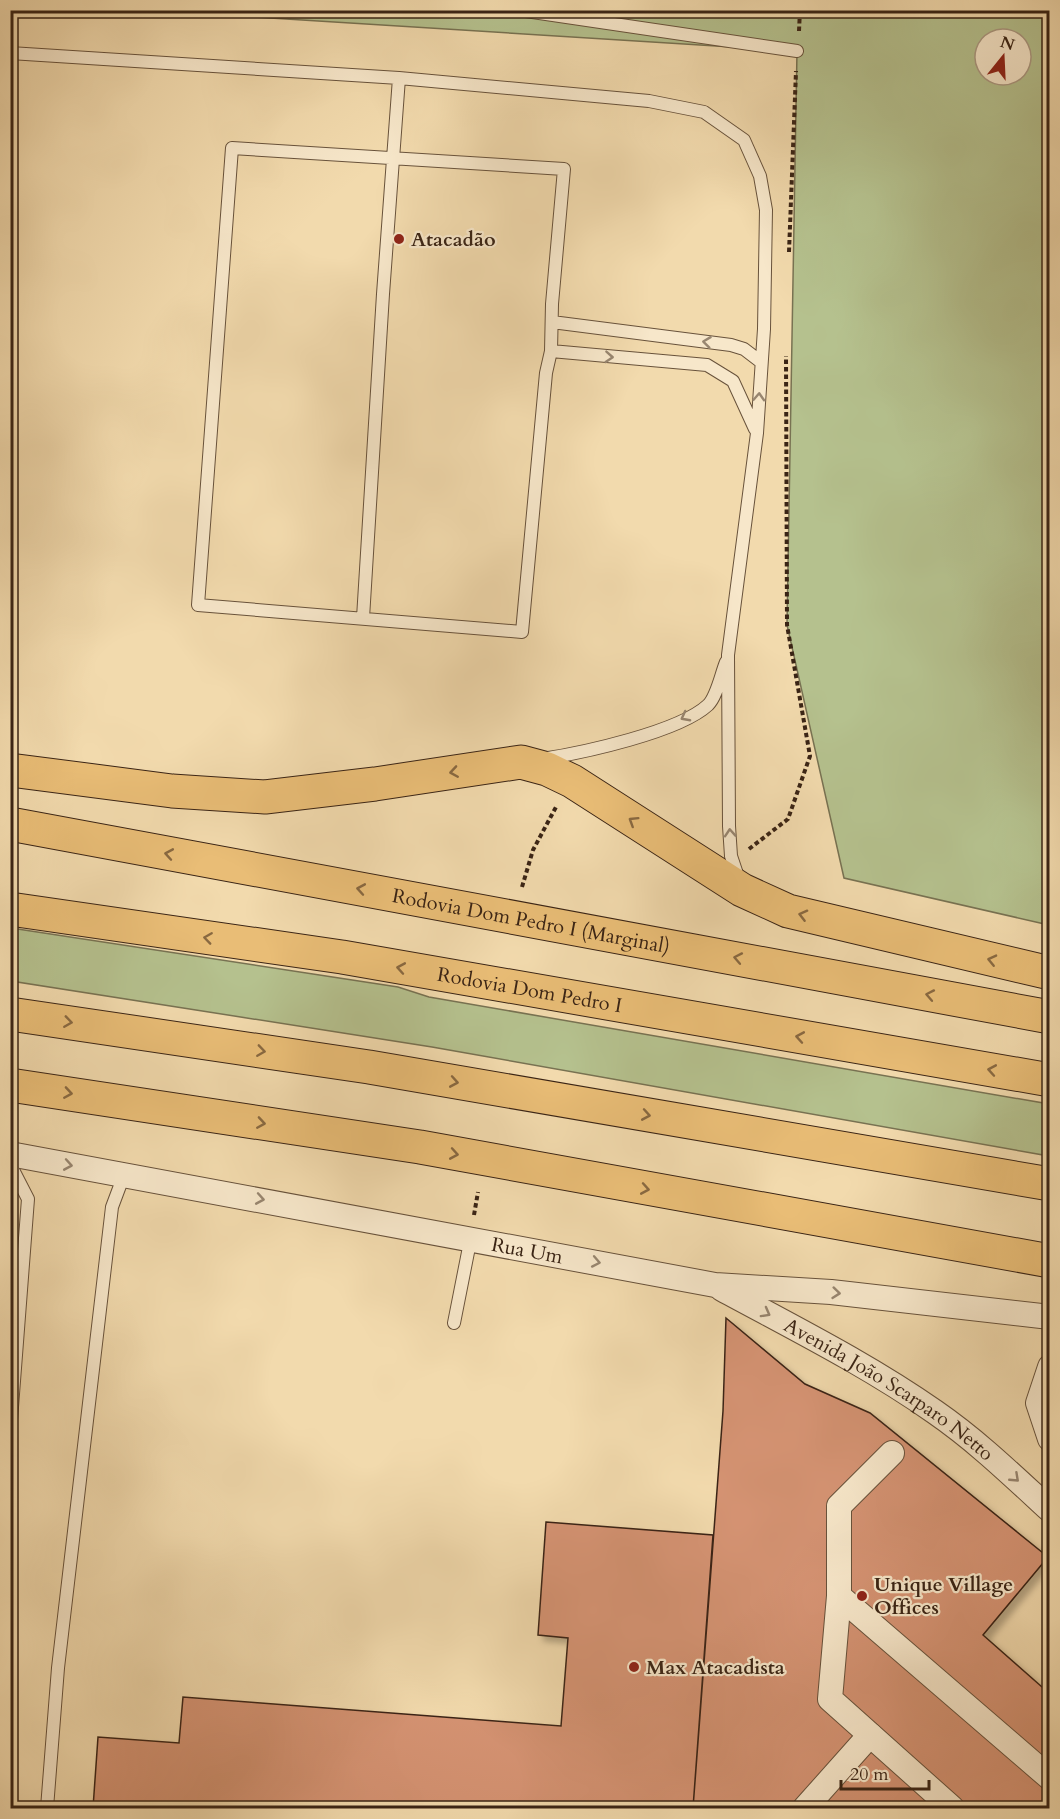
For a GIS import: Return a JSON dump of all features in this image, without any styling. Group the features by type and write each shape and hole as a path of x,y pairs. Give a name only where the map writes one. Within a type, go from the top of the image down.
{"highway":[{"path":"10,770 172,791 265,797 375,784 521,762 547,769 572,782 742,890 788,911 1050,973"},
{"name":"Rodovia Dom Pedro I (Marginal)","path":"10,824 1050,1017"},
{"name":"Rodovia Dom Pedro I","path":"10,909 342,957 1050,1080"},
{"path":"10,1014 369,1067 1050,1184"},
{"path":"10,1085 420,1147 1050,1261"}],"street":[{"name":"Rua Um","path":"10,1154 471,1237 715,1285 831,1292 1050,1317"},
{"name":"Avenida João Scarparo Netto","path":"715,1285 830,1348 927,1406 980,1446 1050,1510"},
{"path":"1050,1367 1038,1403 1050,1439"},
{"path":"892,1453 839,1506 839,1596 830,1699 952,1809"},
{"path":"839,1596 1050,1779"},
{"path":"806,1809 870,1735"}],"lane":[{"path":"519,10 797,51"},
{"path":"10,54 399,78 650,101 704,112 744,140 760,176 766,210 764,329 757,433 728,655 731,856 742,890"},
{"path":"363,618 399,78"},
{"path":"232,148 393,157 564,169 550,351 522,632 198,604 232,148"},
{"path":"552,322 730,345 744,349 761,362"},
{"path":"550,351 707,365 733,381 757,433"},
{"path":"521,762 639,737 681,720 709,704 728,655"},
{"path":"10,1164 28,1199 10,1433"},
{"path":"47,1809 58,1668 112,1206 124,1175"},
{"path":"454,1323 471,1237"}],"path":[{"path":"789,259 800,10"},
{"path":"731,856 756,846 788,819 810,756 787,625 786,351"},
{"path":"522,887 533,850 550,815 572,782"}],"green space":[{"path":"159,11 1049,11 1049,925 844,878 787,625 797,51"},
{"path":"11,928 398,987 429,997 1049,1104 1049,1156 432,1047 11,981"}],"building":[{"name":"Unique Village Offices","path":"726,1318 805,1384 870,1413 1048,1557 983,1635 1050,1694 1050,1808 693,1808 723,1411"},
{"name":"Max Atacadista","path":"546,1522 713,1535 693,1808 93,1808 98,1737 179,1743 183,1697 561,1726 568,1638 538,1635"}],"place":[{"name":"Atacadão","path":"399,239"},
{"name":"Unique Village Offices","path":"862,1596"},
{"name":"Max Atacadista","path":"634,1667"}]}
